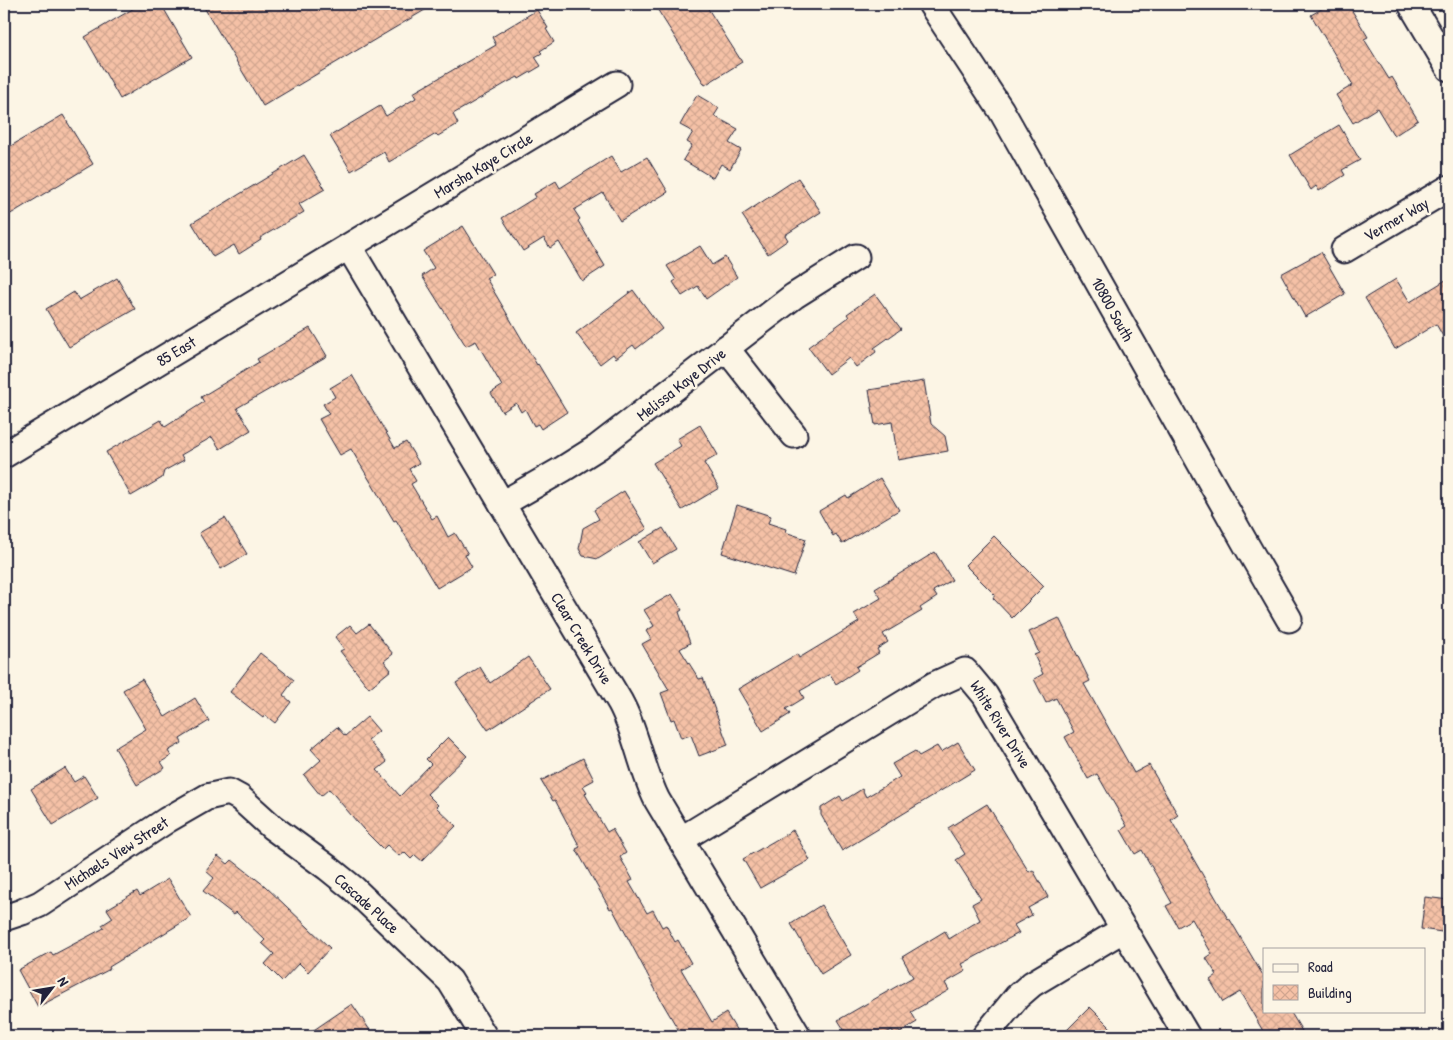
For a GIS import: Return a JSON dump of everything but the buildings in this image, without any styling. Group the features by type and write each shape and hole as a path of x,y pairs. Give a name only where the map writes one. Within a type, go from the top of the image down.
{"street":[{"name":"10800 South","path":"931,4 1001,110 1289,619"},
{"path":"1411,4 1449,68"},
{"name":"Marsha Kaye Circle","path":"349,246 617,84"},
{"name":"Vermer Way","path":"1344,250 1449,188"},
{"name":"85 East","path":"4,454 349,246"},
{"name":"Clear Creek Drive","path":"349,246 624,709 635,733 649,784 798,1036"},
{"name":"Melissa Kaye Drive","path":"502,504 564,469 598,447 794,296 856,258"},
{"path":"726,348 794,435"},
{"name":"White River Drive","path":"682,839 934,685 965,670 986,695 1187,1036"},
{"name":"Michaels View Street","path":"4,918 40,904 144,834 196,803 218,793 229,792"},
{"name":"Cascade Place","path":"229,792 240,798 272,827 354,889 450,980 484,1036"},
{"path":"985,1036 1017,997 1032,984 1124,929"}]}
